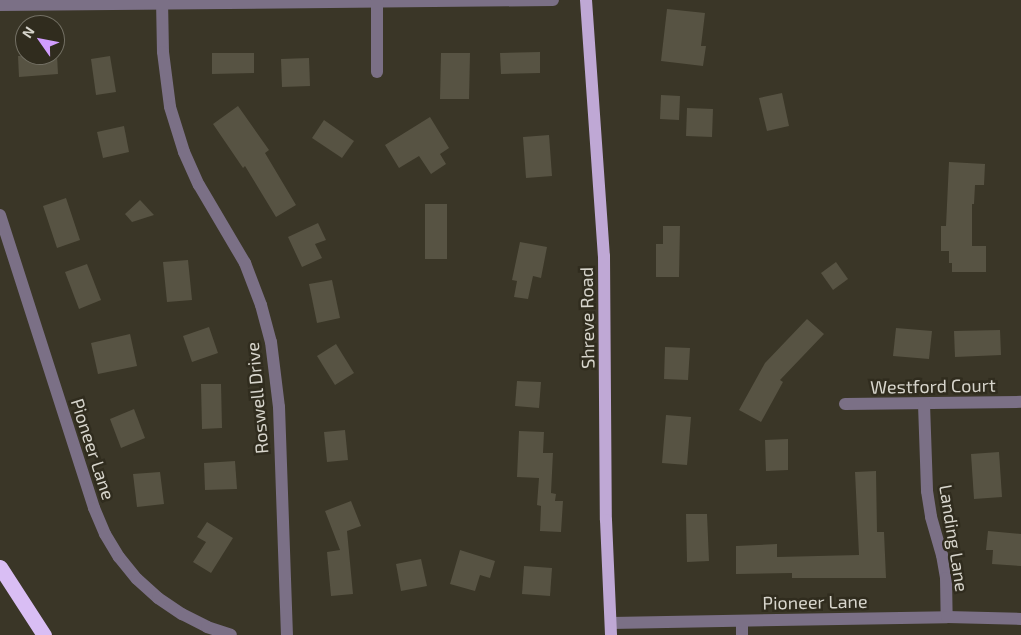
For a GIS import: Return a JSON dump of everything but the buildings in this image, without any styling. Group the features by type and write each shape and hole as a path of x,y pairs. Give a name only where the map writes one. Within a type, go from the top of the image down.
{"highway":[{"path":"0,567 44,635"}],"main road":[{"name":"Shreve Road","path":"586,0 604,256 606,520 611,629"}],"street":[{"path":"0,6 162,2 553,0"},
{"name":"Roswell Drive","path":"162,2 163,52 170,108 184,152 199,185 245,263 261,305 271,342 278,407 286,635"},
{"path":"377,2 377,72"},
{"name":"Pioneer Lane","path":"0,215 94,508 105,534 119,558 137,579 158,598 182,614 207,627 231,635"},
{"name":"Westford Court","path":"845,404 1021,402"},
{"name":"Landing Lane","path":"924,404 927,492 946,578 947,617"},
{"name":"Pioneer Lane","path":"611,629 742,621 947,617 1021,619"},
{"path":"742,621 742,635"}]}
